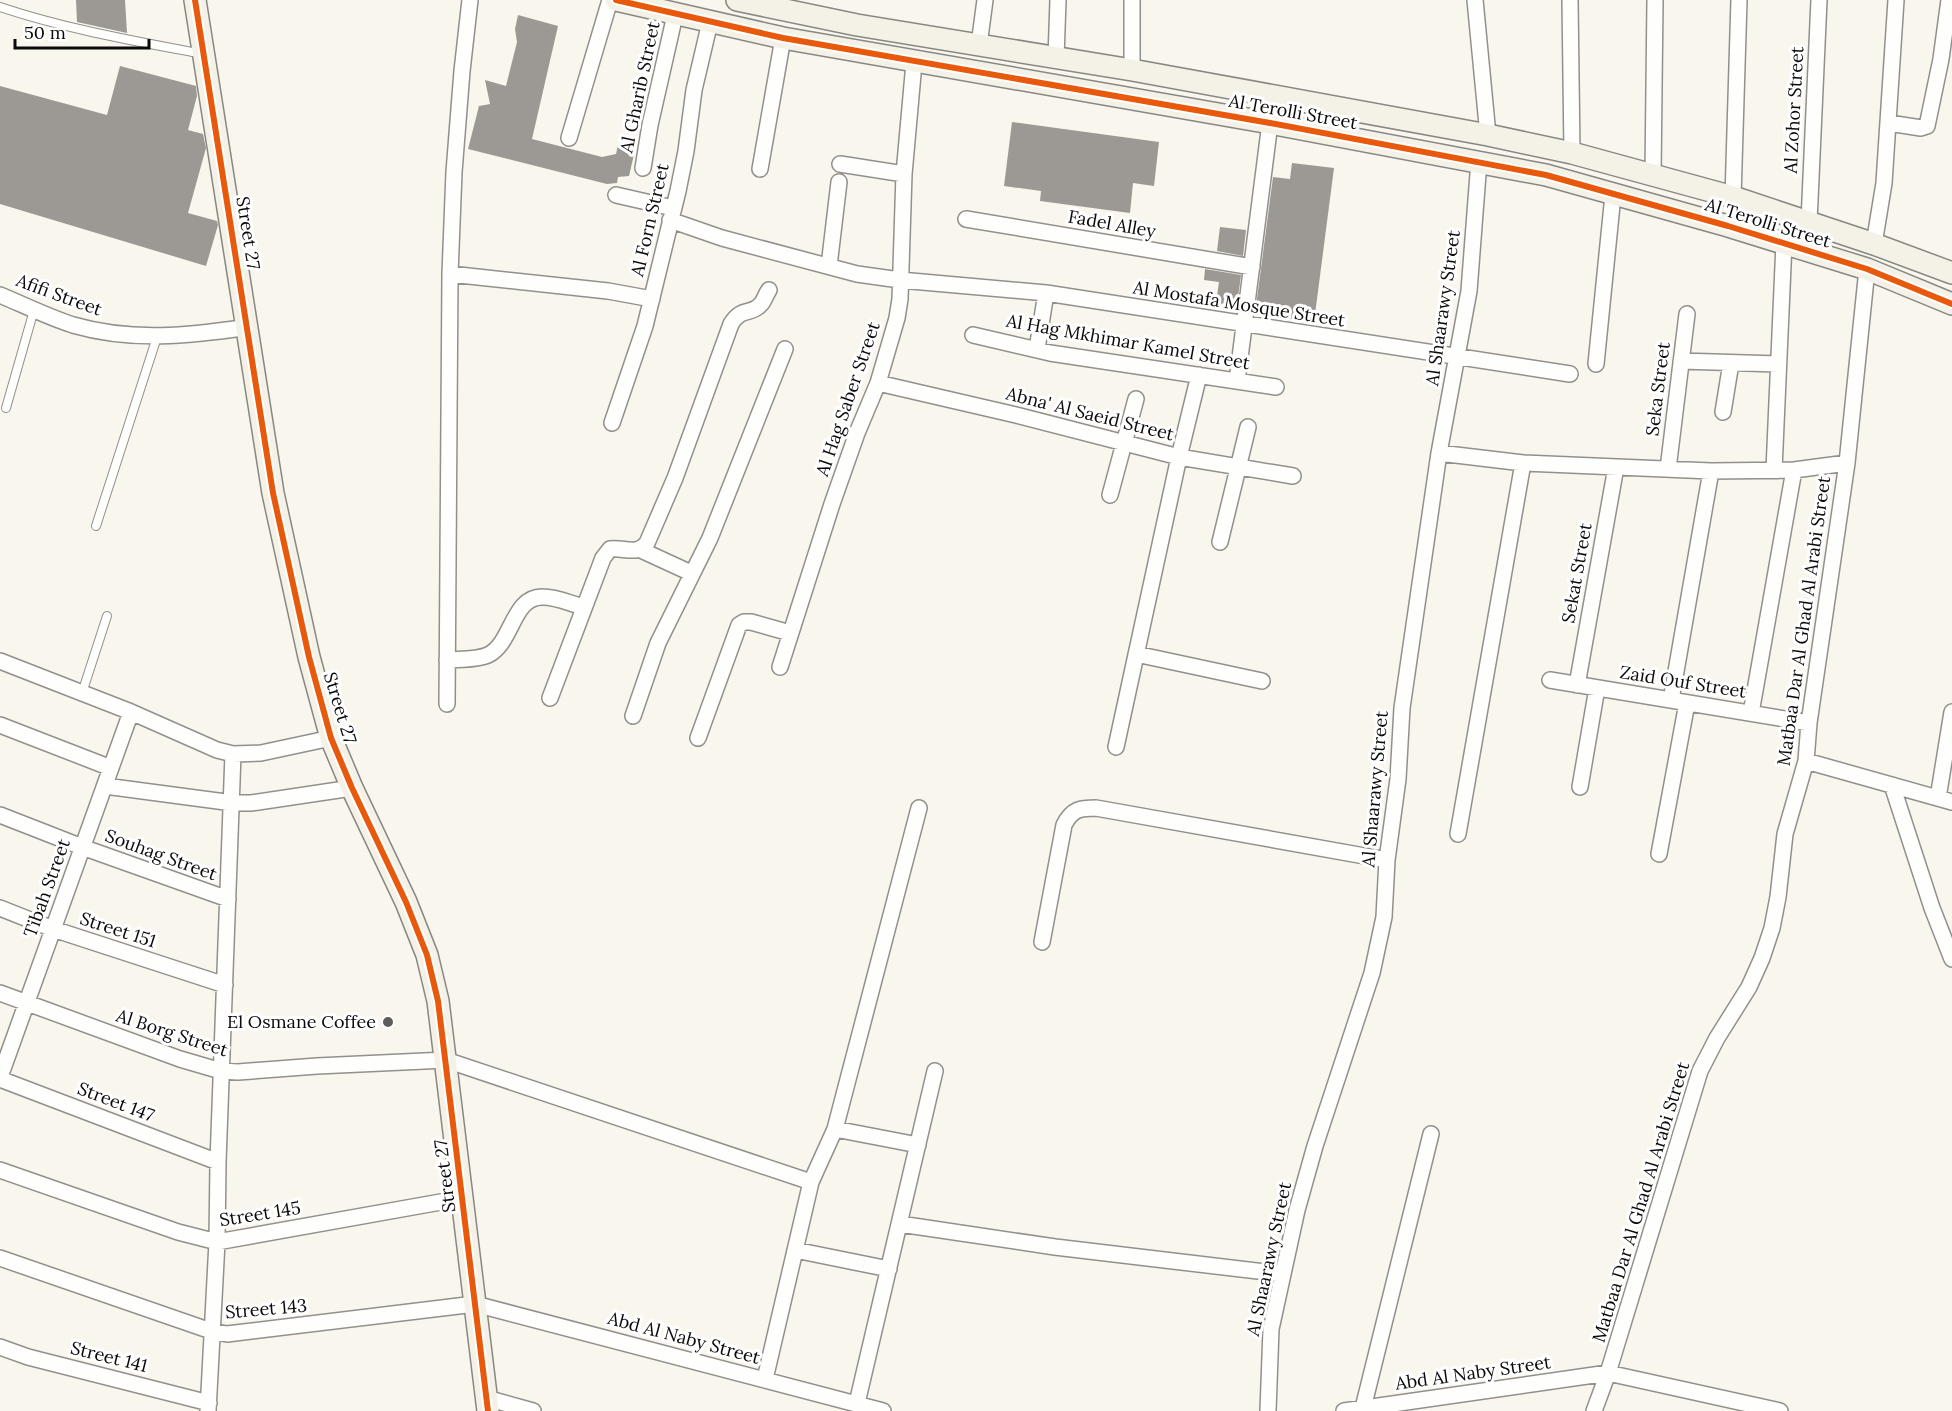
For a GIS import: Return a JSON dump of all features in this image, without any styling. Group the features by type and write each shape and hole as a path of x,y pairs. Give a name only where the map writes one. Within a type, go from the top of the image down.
{"street":[{"name":"Street 27","path":"195,0 275,503 309,657 331,738 406,902 427,955 438,1000 487,1405"},
{"path":"447,704 450,274 454,172 470,0"},
{"path":"570,138 610,0"},
{"name":"Al Terolli Street","path":"616,0 783,38 914,63 1270,123 1546,175 1671,209 1867,269 1952,304"},
{"name":"Al Terolli Street","path":"737,0 857,25 1132,70 1488,135 1572,153 1733,197 1951,268"},
{"path":"979,45 985,0"},
{"path":"1056,58 1058,0"},
{"path":"1132,0 1132,70"},
{"path":"1475,0 1488,135"},
{"path":"1570,0 1572,153"},
{"path":"1653,175 1655,0"},
{"path":"1733,197 1739,0"},
{"name":"Al Zohor Street","path":"1809,222 1819,0"},
{"path":"1874,244 1884,183 1896,0"},
{"path":"1889,123 1923,129 1927,126 1941,58 1949,0"},
{"name":"Al Gharib Street","path":"643,168 646,142 675,15"},
{"name":"Al Forn Street","path":"612,423 640,346 652,299 686,151 694,90 710,22"},
{"path":"760,169 783,38"},
{"name":"Al Hag Saber Street","path":"780,667 832,504 857,433 878,383 897,318 904,174 914,63"},
{"path":"1237,381 1270,123"},
{"name":"Al Shaarawy Street","path":"1268,1411 1271,1329 1297,1210 1315,1146 1374,964 1384,917 1387,860 1398,779 1402,708 1439,453 1469,291 1479,161"},
{"path":"840,164 904,174"},
{"path":"829,266 839,182"},
{"name":"Al Mostafa Mosque Street","path":"616,195 672,214 722,237 857,274 1046,293 1570,374"},
{"path":"1596,363 1613,195"},
{"name":"Fadel Alley","path":"966,219 1252,267"},
{"path":"1774,470 1784,243"},
{"name":"Matbaa Dar Al Ghad Al Arabi Street","path":"1594,1411 1608,1373 1701,1071 1712,1046 1749,987 1772,928 1785,834 1806,761 1809,723 1847,463 1867,269"},
{"path":"450,274 608,291 652,299"},
{"path":"640,550 647,543 675,478 731,324 744,310 752,310 761,304 769,290"},
{"path":"1037,349 1046,293"},
{"name":"Afifi Street","path":"0,294 72,325 114,334 157,337 200,335 248,327"},
{"name":"Seka Street","path":"1668,469 1687,314"},
{"name":"Al Hag Mkhimar Kamel Street","path":"973,335 1037,349 1276,387"},
{"path":"633,716 658,643 710,538 785,349"},
{"path":"1681,361 1778,364"},
{"path":"1723,412 1731,363"},
{"path":"1116,747 1199,375"},
{"name":"Abna' Al Saeid Street","path":"878,383 1016,415 1179,457 1293,476"},
{"path":"1110,495 1136,399"},
{"path":"1220,542 1248,427"},
{"path":"1439,453 1523,462 1711,471 1794,470 1847,463"},
{"path":"1458,834 1523,462"},
{"name":"Sekat Street","path":"1577,685 1616,467"},
{"path":"1751,713 1794,470"},
{"path":"1659,854 1711,471"},
{"path":"550,698 606,553 615,549 640,550 691,573"},
{"path":"447,660 486,656 495,651 504,641 521,607 530,600 541,597 552,598 584,607"},
{"path":"698,738 739,625 751,622 790,633"},
{"path":"1136,654 1262,681"},
{"path":"0,661 131,712 217,750 233,754 261,753 331,738"},
{"name":"Zaid Ouf Street","path":"1550,680 1809,723"},
{"path":"1580,787 1597,688"},
{"name":"Tibah Street","path":"0,1078 131,712"},
{"path":"1806,761 1945,800 1952,712"},
{"path":"0,724 111,768"},
{"path":"208,1407 217,1242 233,754"},
{"path":"1892,785 1932,908 1952,959"},
{"path":"105,786 233,803 251,803 352,788"},
{"path":"765,1379 811,1182 835,1129 919,808"},
{"path":"1042,942 1064,825 1070,813 1081,808 1096,808 1387,860"},
{"name":"Souhag Street","path":"0,815 228,899"},
{"name":"Street 151","path":"0,908 53,929 225,985"},
{"name":"Al Borg Street","path":"0,993 201,1066 221,1071 238,1072 446,1060"},
{"path":"446,1060 811,1182"},
{"path":"857,1403 935,1071"},
{"name":"Street 147","path":"0,1078 218,1162"},
{"path":"835,1129 918,1145"},
{"path":"1363,1408 1431,1134"},
{"name":"Street 145","path":"0,1170 178,1232 217,1242 463,1198"},
{"path":"900,1224 1055,1247 1282,1274"},
{"path":"795,1250 889,1269"},
{"name":"Street 143","path":"0,1258 211,1331 227,1334 475,1304"},
{"name":"Abd Al Naby Street","path":"475,1304 883,1411"},
{"name":"Street 141","path":"0,1347 28,1357 208,1407"},
{"path":"1608,1373 1780,1411"},
{"name":"Abd Al Naby Street","path":"1344,1411 1608,1373"},
{"path":"487,1405 533,1411"}],"lane":[{"path":"0,6 39,20 204,54"},
{"path":"6,408 34,310"},
{"path":"96,526 157,337"},
{"path":"82,693 107,616"}],"building":[{"path":"76,0 125,0 127,33 77,22"},
{"path":"518,15 558,26 532,139 602,157 616,154 618,145 635,150 629,176 618,177 617,183 607,184 468,149 479,106 490,104 485,80 506,86 517,42 515,29"},
{"path":"120,66 196,86 197,96 188,130 203,134 206,148 188,213 217,221 218,225 206,266 0,204 0,86 107,115"},
{"path":"1012,122 1159,142 1154,186 1133,183 1130,213 1040,201 1041,191 1004,186"},
{"path":"1292,163 1334,168 1314,322 1255,314 1273,177 1290,179"},
{"path":"1220,227 1246,230 1243,256 1217,251"},
{"path":"1205,269 1241,275 1237,305 1216,303 1219,282 1204,280"}],"cycle path":[{"path":"195,0 273,493 309,657 331,738 406,902 427,955 438,1001 488,1411"},
{"path":"616,0 783,38 1270,123 1546,175 1728,226 1867,269 1952,304"}],"place":[{"name":"El Osmane Coffee","path":"388,1022"}]}
